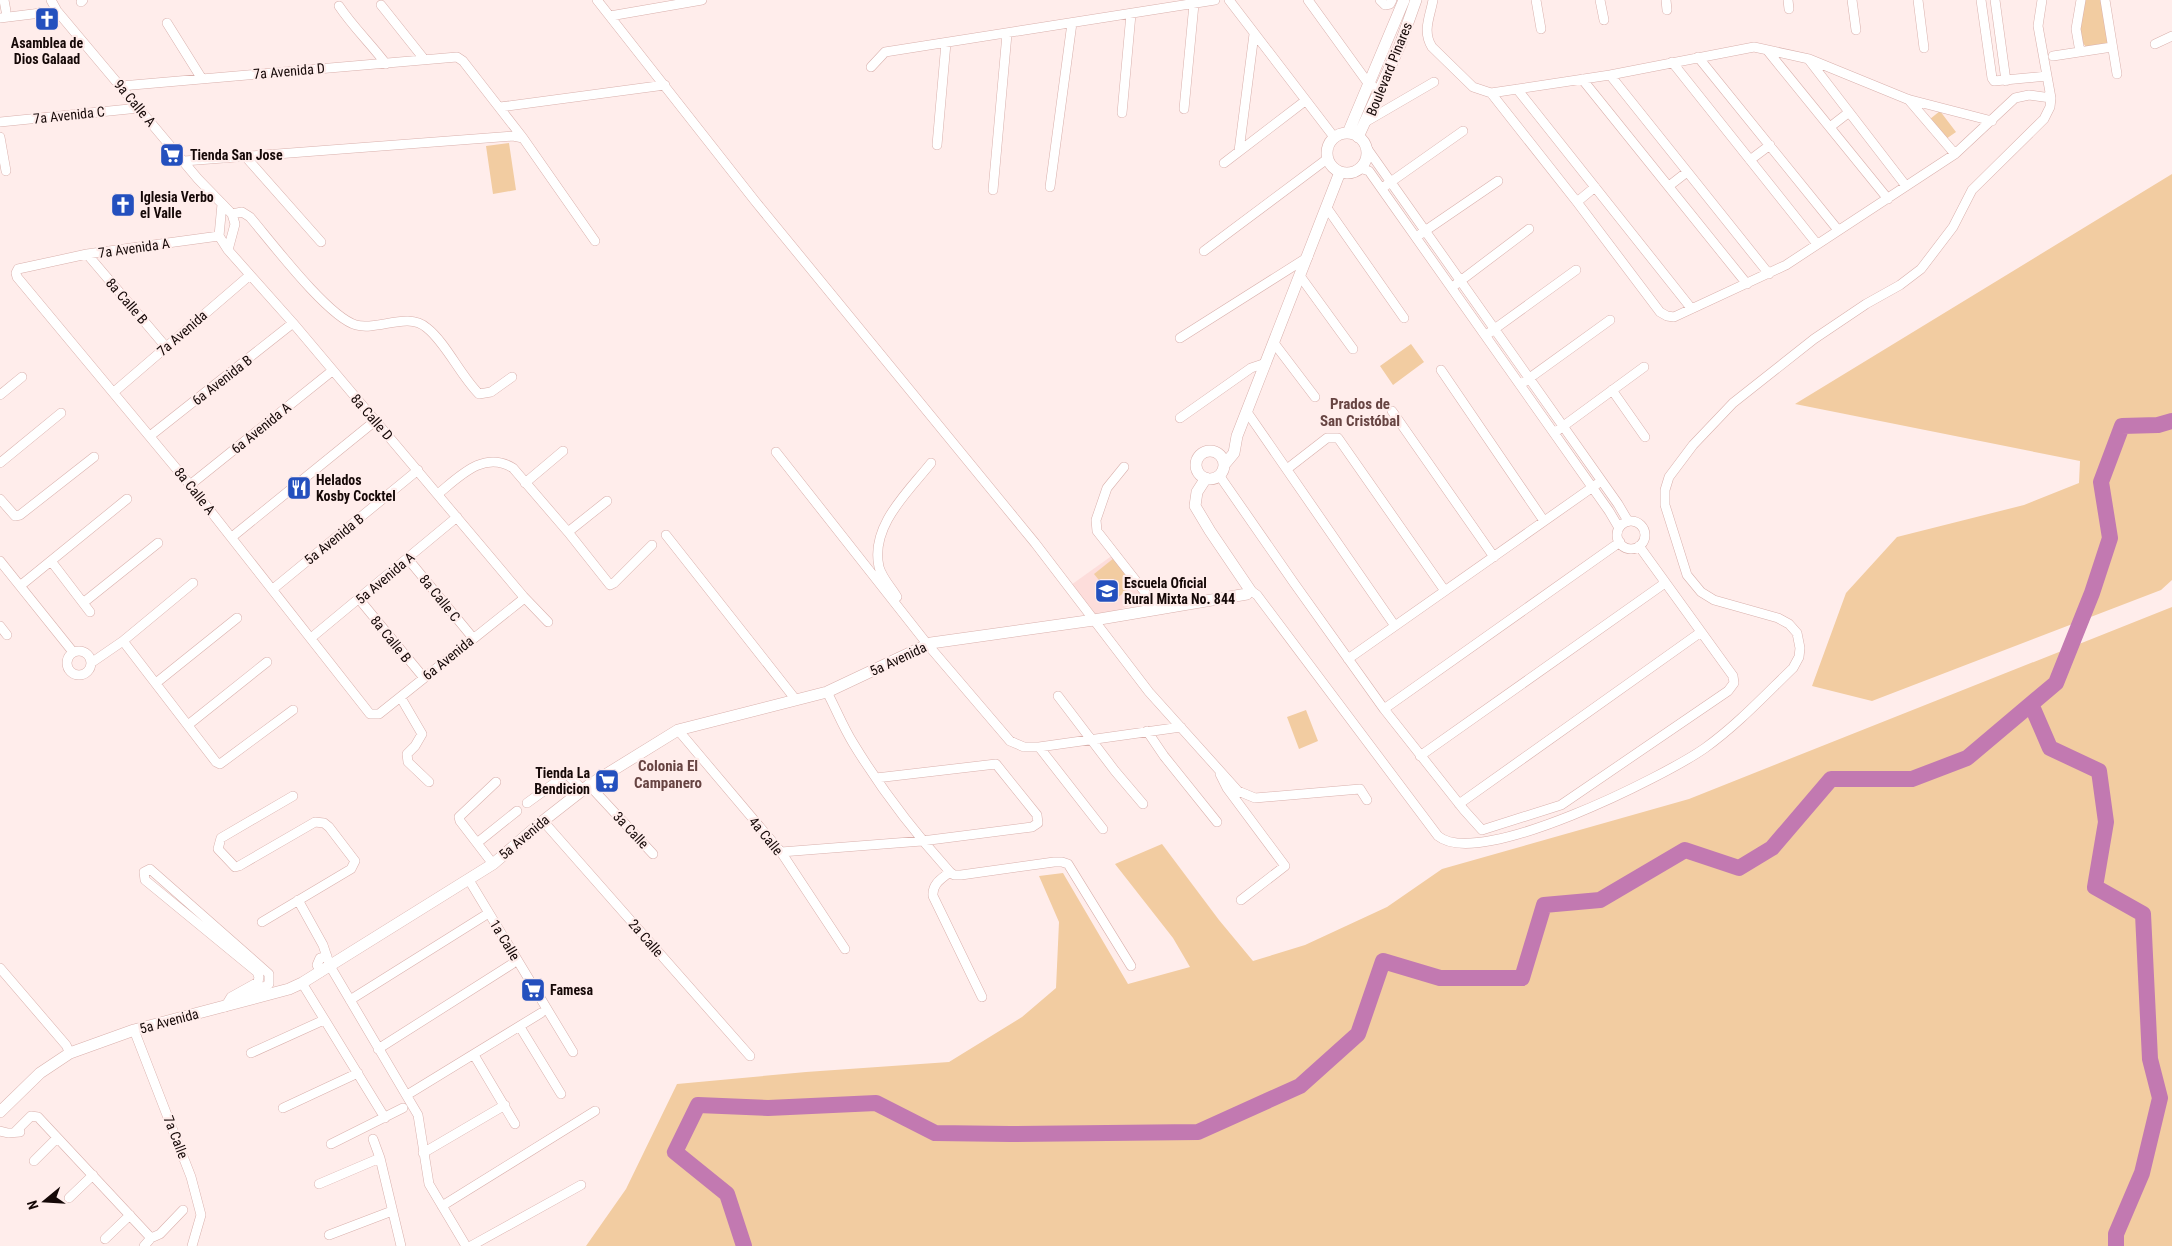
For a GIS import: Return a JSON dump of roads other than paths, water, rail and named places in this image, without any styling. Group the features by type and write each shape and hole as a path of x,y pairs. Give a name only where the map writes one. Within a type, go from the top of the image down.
{"street":[{"path":"4,0 3,15 57,11"},
{"name":"9a Calle A","path":"51,0 57,11 138,108 222,204 232,214 242,212 250,217 335,314 359,326 412,321 427,327 466,382 478,394 491,392 512,377"},
{"path":"597,0 762,209 1035,543 1149,692 1214,762 1238,791 1255,798 1360,789 1367,800"},
{"path":"610,16 702,0"},
{"path":"871,67 885,52 1215,0"},
{"path":"1229,0 1334,137"},
{"path":"1308,0 1368,83 1379,91"},
{"path":"1380,0 1385,5 1390,4 1392,0"},
{"name":"Boulevard Pinares","path":"1353,134 1368,83 1404,0"},
{"name":"Boulevard Pinares","path":"1353,134 1367,121 1400,45 1416,0"},
{"path":"1433,0 1426,27 1427,39 1432,47 1473,87 1490,93 1610,75 1754,47 1809,59 1908,99 1992,121"},
{"path":"1536,0 1541,29"},
{"path":"1600,0 1604,20"},
{"path":"1666,0 1667,10"},
{"path":"1852,0 1856,30"},
{"path":"1918,0 1924,48"},
{"path":"1981,0 1990,76 1994,81 2047,76"},
{"path":"1996,0 2006,81"},
{"path":"1204,477 1192,490 1189,500 1195,514 1213,542 1250,590 1257,595 1438,836 1445,841 1456,844 1487,842 1537,830 1594,805 1685,760 1735,724 1793,668 1799,657 1800,648 1797,633 1784,620 1714,600 1701,592 1692,582 1681,560 1677,539 1664,506 1665,490 1670,477 1693,446 1733,403 1814,339 1866,304 1900,285 1920,269 1953,227 1972,190 2044,119 2050,107 2051,98 2038,26 2042,0"},
{"path":"2080,52 2076,29 2081,0"},
{"path":"2105,0 2117,74"},
{"path":"1184,109 1194,4"},
{"path":"380,5 424,59"},
{"path":"338,6 353,26 370,42 386,64"},
{"path":"1122,113 1131,14"},
{"path":"166,23 202,79"},
{"path":"1050,187 1072,23"},
{"path":"993,190 1007,34"},
{"path":"1239,151 1254,34"},
{"path":"2155,44 2172,36"},
{"path":"937,145 946,43"},
{"path":"2053,56 2112,47"},
{"path":"1767,50 1888,199"},
{"name":"7a Avenida D","path":"121,86 457,57 463,60 500,107"},
{"path":"1698,57 1838,230"},
{"path":"1809,59 1848,113 1906,186"},
{"path":"1672,62 1817,244"},
{"path":"1610,75 1769,274"},
{"path":"1582,79 1747,284"},
{"path":"1367,121 1434,82"},
{"path":"595,241 500,107 665,85"},
{"path":"1517,89 1691,308"},
{"path":"1490,93 1577,202 1660,312 1674,317 1786,265 1955,154 2016,98 2029,95 2051,98"},
{"path":"1908,99 1955,154"},
{"path":"1224,163 1305,101"},
{"name":"7a Avenida C","path":"0,122 138,108"},
{"path":"1830,127 1848,113"},
{"path":"1381,190 1463,131"},
{"path":"1366,148 1366,158 1360,168 1351,173 1340,172 1334,169 1327,159 1327,147 1334,137 1353,134 1366,148 1628,521"},
{"path":"184,161 513,136 522,138"},
{"path":"0,137 1,152 6,171"},
{"path":"1750,160 1770,145"},
{"path":"245,156 321,242"},
{"path":"1204,251 1327,159"},
{"path":"1360,168 1369,171 1415,239 1592,487 1619,528 1620,542 1630,548 1639,546 1645,536 1643,527 1636,522 1628,521 1619,528"},
{"path":"1340,172 1248,412 1237,436 1234,453 1222,470 1213,478 1204,477 1196,468 1197,459 1208,450 1217,452 1222,458 1222,470 1348,659 1420,756 1482,830 1561,805 1728,691 1734,683 1733,676 1639,546"},
{"path":"1669,186 1687,172"},
{"path":"1415,239 1498,181"},
{"path":"1577,202 1595,187"},
{"path":"219,236 222,204"},
{"path":"1327,208 1404,318"},
{"path":"228,250 235,224 232,214"},
{"path":"1450,288 1529,229"},
{"name":"8a Calle D","path":"219,236 228,250 418,470 522,598 548,622"},
{"name":"7a Avenida A","path":"18,269 87,254 219,236"},
{"name":"8a Calle B","path":"87,254 166,347"},
{"path":"1180,338 1308,257"},
{"name":"8a Calle A","path":"18,269 16,273 21,285 114,392 232,537 370,714 374,715"},
{"path":"1485,336 1576,270"},
{"name":"7a Avenida","path":"114,392 250,274"},
{"path":"1300,276 1353,348"},
{"path":"1520,386 1610,320"},
{"name":"6a Avenida B","path":"150,436 293,323"},
{"path":"1274,343 1315,397"},
{"path":"1180,418 1251,368 1266,363"},
{"path":"1554,433 1644,366"},
{"path":"1441,370 1544,521"},
{"name":"6a Avenida A","path":"190,485 332,371"},
{"path":"0,395 22,377"},
{"path":"1612,390 1645,437"},
{"path":"1392,411 1494,557"},
{"path":"0,463 61,412"},
{"path":"1248,412 1395,626"},
{"path":"232,537 375,421"},
{"path":"1217,452 1237,436"},
{"path":"1287,469 1327,438 1338,438 1445,591"},
{"path":"525,483 563,451"},
{"path":"776,452 1010,741 1024,747 1038,747 1090,738 1181,727"},
{"path":"0,499 11,514 15,516 20,515 94,457"},
{"path":"438,494 467,470 488,462 503,462 513,468 610,585 652,545"},
{"path":"930,644 883,577 879,566 879,551 880,538 890,514 931,463"},
{"path":"1124,467 1107,488 1096,520 1097,531 1158,609"},
{"name":"5a Avenida B","path":"273,589 418,470"},
{"path":"1348,659 1601,481"},
{"path":"20,586 127,499"},
{"path":"568,532 607,501"},
{"name":"5a Avenida A","path":"312,638 457,517"},
{"path":"666,535 796,700"},
{"path":"1384,709 1620,542"},
{"path":"83,603 158,543"},
{"name":"8a Calle C","path":"408,559 473,638"},
{"path":"0,561 73,652"},
{"path":"50,561 90,612"},
{"path":"91,663 123,641 194,583"},
{"path":"1420,756 1665,583"},
{"name":"5a Avenida","path":"0,1112 40,1073 70,1053 134,1030 225,1007 289,989 302,983 326,965 493,864 543,821 586,788 678,730 827,692 930,644 1094,620 1246,594 1250,590"},
{"name":"6a Avenida","path":"374,715 401,698 522,598"},
{"name":"8a Calle B","path":"359,599 424,678"},
{"path":"156,684 238,618"},
{"path":"0,626 7,635"},
{"path":"1459,804 1701,632"},
{"path":"123,641 216,762 220,764 293,710"},
{"path":"80,650 86,652 90,657 91,663 90,668 84,674 75,674 68,668 67,663 73,652 80,650"},
{"path":"188,725 267,662"},
{"path":"827,692 853,743 876,778 922,841 950,872 954,875 961,875 1054,862 1068,864 1131,966"},
{"path":"1058,696 1143,804"},
{"path":"401,698 422,734 415,746 407,754 408,762 429,782"},
{"name":"4a Calle","path":"678,730 781,852 845,949"},
{"path":"1147,731 1164,756 1217,822"},
{"path":"1038,747 1103,829"},
{"path":"1214,762 1227,788 1284,866 1241,900"},
{"path":"781,852 922,841 1032,827 1038,823 1037,815 996,764 876,778"},
{"name":"3a Calle","path":"527,803 568,774 586,788 653,854"},
{"path":"493,864 459,817 496,782"},
{"path":"262,922 354,866 355,861 352,855 324,823 315,822 304,827 239,866 234,867 218,849 222,838 293,796"},
{"path":"477,844 517,811"},
{"name":"2a Calle","path":"543,821 750,1056"},
{"path":"146,870 154,870 269,974 268,984 235,999 225,1007 232,997 258,982 257,972 145,880 143,875 146,870"},
{"path":"950,872 936,884 932,890 933,896 982,997"},
{"name":"1a Calle","path":"469,880 573,1052"},
{"path":"298,900 323,945 326,965 350,1000 418,1115 429,1184 466,1246"},
{"path":"350,1000 484,916"},
{"path":"378,1049 512,964"},
{"path":"0,968 66,1044 70,1053"},
{"path":"302,983 385,1118"},
{"path":"407,1095 542,1014"},
{"path":"251,1053 324,1020"},
{"path":"520,1027 561,1094"},
{"name":"7a Calle","path":"134,1030 191,1177 201,1215 192,1246"},
{"path":"474,1055 515,1124"},
{"path":"283,1108 358,1073"},
{"path":"423,1153 505,1105"},
{"path":"331,1144 404,1108"},
{"path":"442,1206 595,1111"},
{"path":"0,1131 8,1134 20,1132 38,1118 151,1238"},
{"path":"34,1161 57,1138"},
{"path":"373,1139 380,1158 401,1246"},
{"path":"319,1184 380,1158"},
{"path":"69,1198 93,1175"},
{"path":"471,1246 580,1185"},
{"path":"144,1246 151,1238 160,1234 183,1210"},
{"path":"329,1235 392,1211"},
{"path":"105,1239 130,1215"}],"waterway":[{"path":"744,1246 727,1194 675,1152 698,1105 768,1108 876,1103 935,1133 1198,1132 1300,1086 1358,1034 1383,961 1440,978 1522,978 1544,905 1600,900 1685,850 1739,868 1772,848 1831,779 1912,779 1967,758 2056,683 2092,593 2110,538 2101,482 2122,426 2158,425 2172,421"},
{"path":"2031,704 2050,748 2099,771 2106,822 2095,887 2143,914 2150,1059 2160,1098 2142,1173 2116,1234 2116,1246"}],"place":[{"name":"Asamblea de Dios Galaad","path":"47,19"},
{"name":"Tienda San Jose","path":"172,155"},
{"name":"Iglesia Verbo el Valle","path":"123,205"},
{"name":"Helados Kosby Cocktel","path":"299,488"},
{"name":"Escuela Oficial Rural Mixta No. 844","path":"1107,591"},
{"name":"Tienda La Bendicion","path":"607,781"},
{"name":"Famesa","path":"533,990"}],"district":[{"name":"Prados de San Cristóbal","path":"1360,412"},
{"name":"Colonia El Campanero","path":"668,774"}]}
